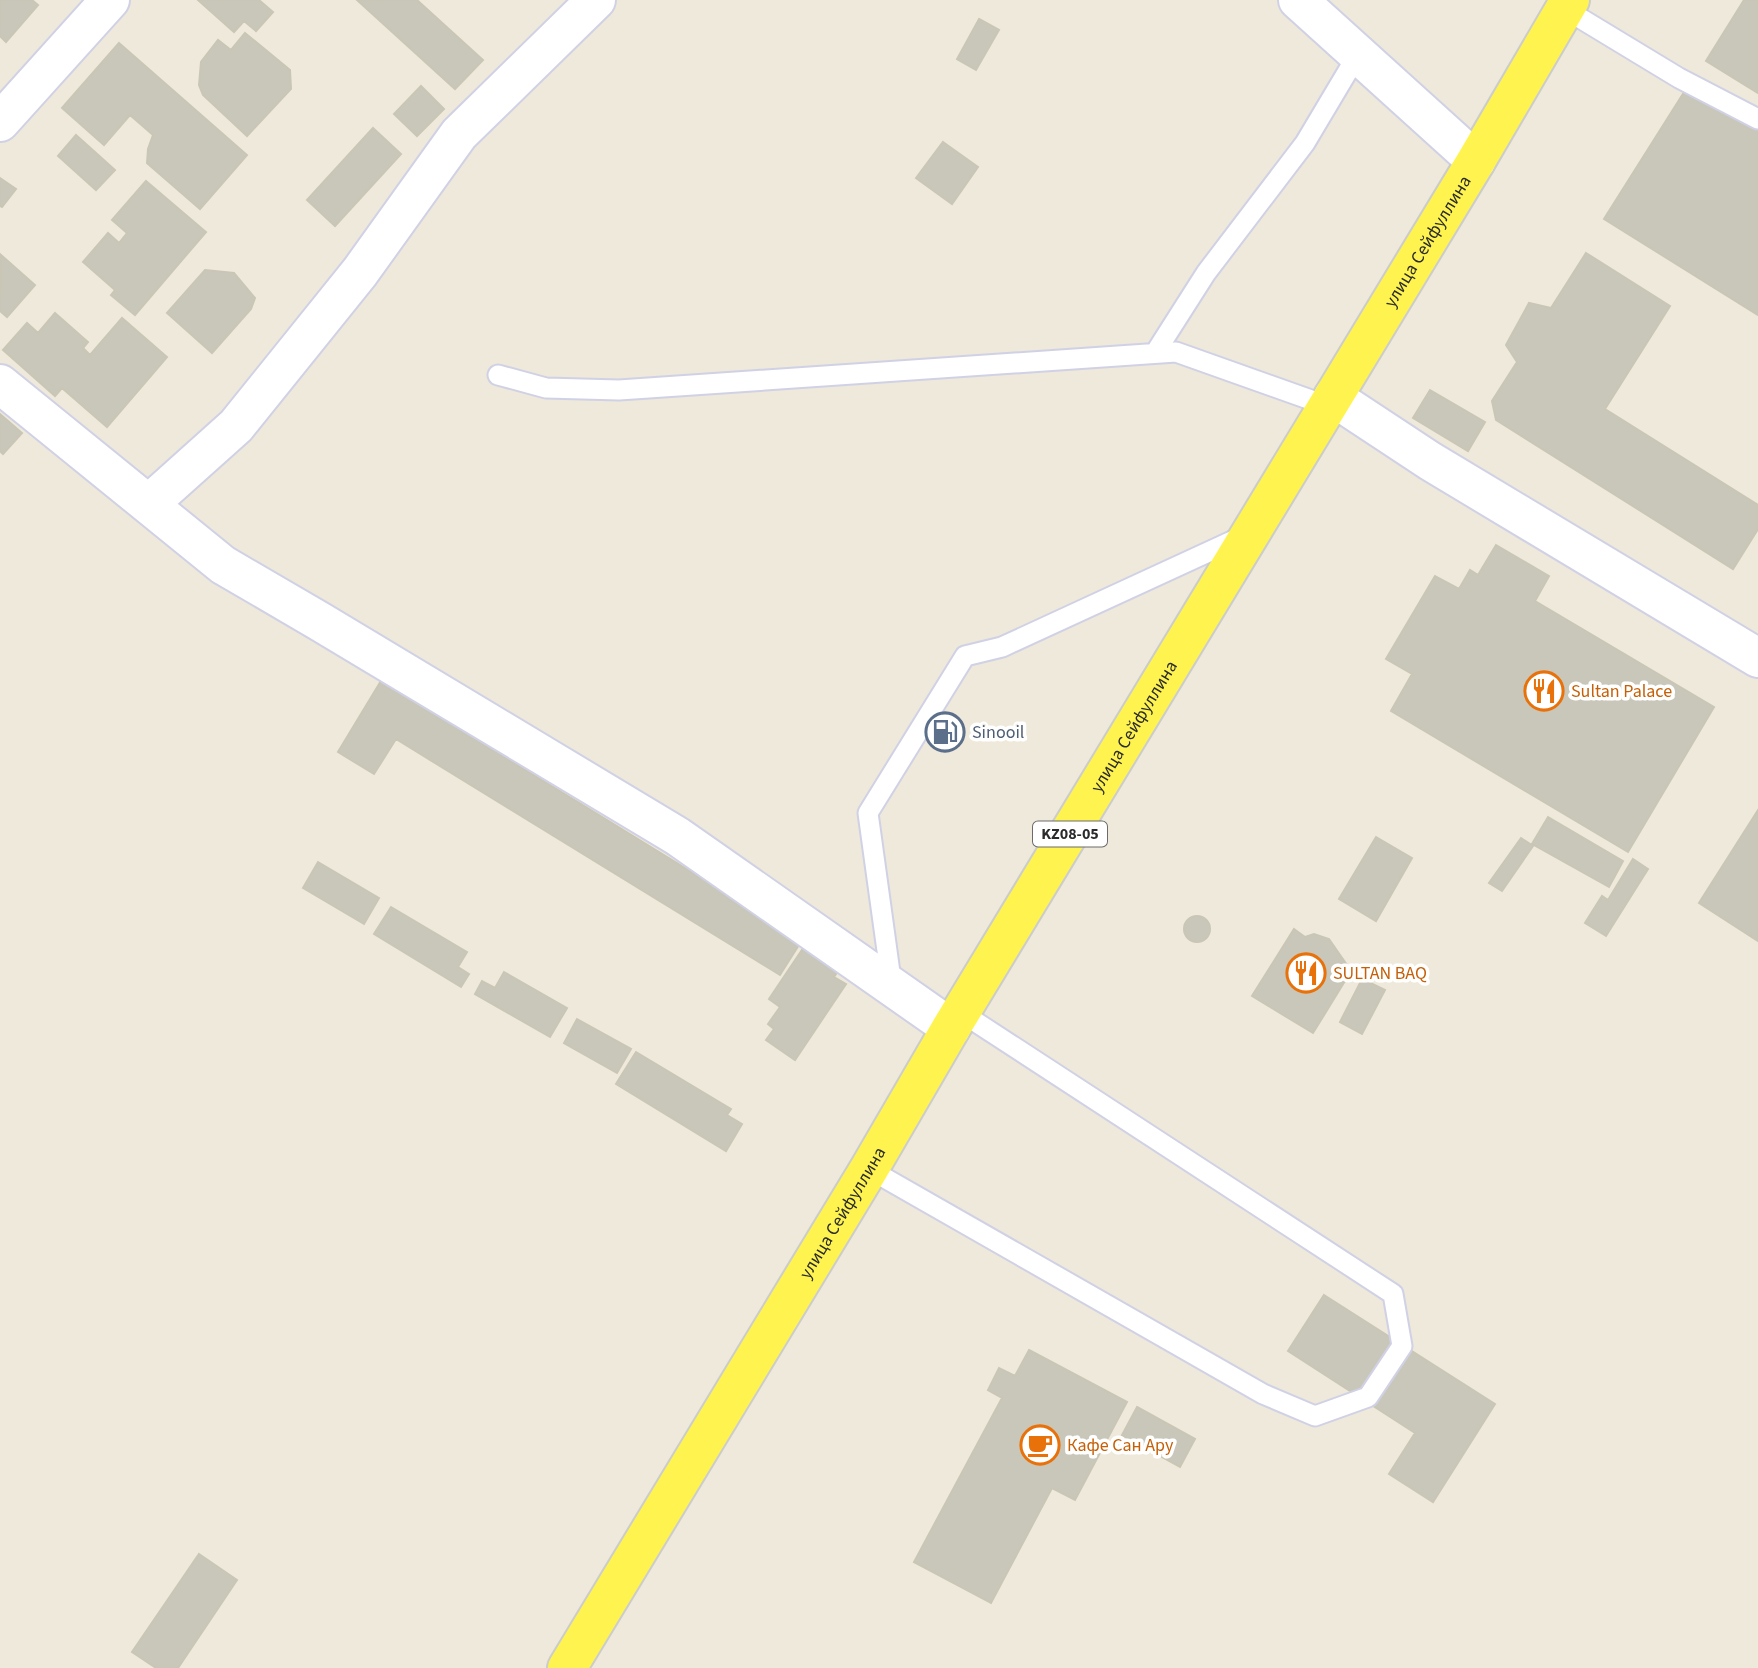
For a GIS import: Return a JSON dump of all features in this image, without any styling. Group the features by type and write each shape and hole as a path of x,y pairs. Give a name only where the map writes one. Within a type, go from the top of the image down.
{"main road":[{"name":"улица Сейфуллина","path":"567,1668 1568,4"}],"street":[{"path":"0,122 110,0"},
{"path":"149,504 236,426 360,272 459,134 596,0"},
{"path":"1298,0 1476,161"},
{"path":"0,384 223,565 677,836 892,987 957,1020"},
{"path":"1331,402 1758,658"}],"lane":[{"path":"1568,4 1679,78 1758,119"},
{"path":"1155,353 1206,273 1305,143 1358,54"},
{"path":"498,375 546,388 619,390 1176,352 1331,402"},
{"path":"892,987 868,813 965,656 1002,648 1253,531"},
{"path":"869,1169 1263,1394 1315,1416 1368,1397 1402,1346 1393,1294 957,1020"}],"building":[{"path":"0,0 32,0 38,5 6,42 0,36"},
{"path":"198,0 259,0 273,12 256,31 244,21 234,32"},
{"path":"357,0 417,0 483,60 455,89"},
{"path":"1744,0 1758,0 1758,93 1706,61"},
{"path":"979,19 999,30 976,70 957,59"},
{"path":"245,33 290,70 291,89 247,136 203,95 199,85 201,62 218,40 231,50"},
{"path":"119,43 247,155 200,209 147,163 153,135 130,115 104,145 62,108"},
{"path":"421,86 444,109 417,136 394,114"},
{"path":"1688,86 1758,130 1758,315 1604,219"},
{"path":"373,128 401,154 335,226 307,200"},
{"path":"76,135 115,170 96,190 58,156"},
{"path":"943,142 978,167 952,204 916,178"},
{"path":"0,178 16,189 2,207 0,206"},
{"path":"146,181 206,232 135,315 111,295 115,290 83,262 108,233 119,243 127,233 112,220"},
{"path":"1586,253 1670,306 1605,409 1758,505 1758,529 1733,569 1496,420 1492,401 1517,362 1506,345 1529,303 1551,308"},
{"path":"1,255 35,285 7,317 0,311"},
{"path":"205,270 234,273 255,298 251,309 212,353 167,313"},
{"path":"55,313 88,342 83,348 90,355 122,318 167,357 107,427 62,388 55,396 3,350 27,323 38,333"},
{"path":"1430,390 1485,422 1468,451 1413,418"},
{"path":"0,414 22,433 3,454 0,451"},
{"name":"Sultan Palace","path":"1496,545 1549,576 1535,601 1714,707 1628,852 1391,711 1412,674 1386,659 1435,576 1459,589 1470,570 1478,575"},
{"path":"381,681 802,940 780,975 396,739 374,774 338,752"},
{"path":"1758,810 1758,941 1699,903"},
{"path":"1548,817 1623,861 1609,887 1532,844"},
{"path":"1376,837 1412,858 1376,921 1339,899"},
{"path":"1521,838 1533,846 1502,891 1489,883"},
{"path":"1633,859 1648,869 1606,936 1585,923 1602,896 1608,900"},
{"path":"318,862 379,898 364,924 303,888"},
{"path":"391,907 467,952 458,967 469,974 461,987 374,934"},
{"path":"1197,916 1206,920 1210,929 1206,938 1197,942 1188,938 1184,929 1188,920"},
{"name":"SULTAN BAQ","path":"1294,929 1305,937 1314,934 1329,939 1347,965 1345,981 1313,1033 1252,996"},
{"path":"808,941 842,965 834,977 846,984 795,1060 766,1040 774,1029 768,1024 780,1007 769,999"},
{"path":"504,972 567,1008 550,1037 475,994 482,981 495,988"},
{"path":"1362,979 1385,990 1362,1034 1340,1022"},
{"path":"577,1019 631,1049 617,1073 564,1043"},
{"path":"636,1052 731,1109 727,1115 742,1124 726,1151 616,1084"},
{"path":"1324,1295 1495,1404 1433,1502 1389,1474 1415,1433 1288,1351"},
{"name":"Кафе Сан Ару","path":"1029,1350 1127,1402 1075,1500 1052,1488 991,1603 914,1562 1002,1398 988,1390 999,1368 1015,1376"},
{"path":"1137,1407 1195,1439 1180,1467 1122,1435"},
{"path":"199,1554 237,1580 178,1668 156,1668 132,1652"}],"place":[{"name":"Sultan Palace","path":"1544,691"},
{"name":"Sinooil","path":"945,732"},
{"name":"SULTAN BAQ","path":"1306,973"},
{"name":"Кафе Сан Ару","path":"1040,1445"}]}
